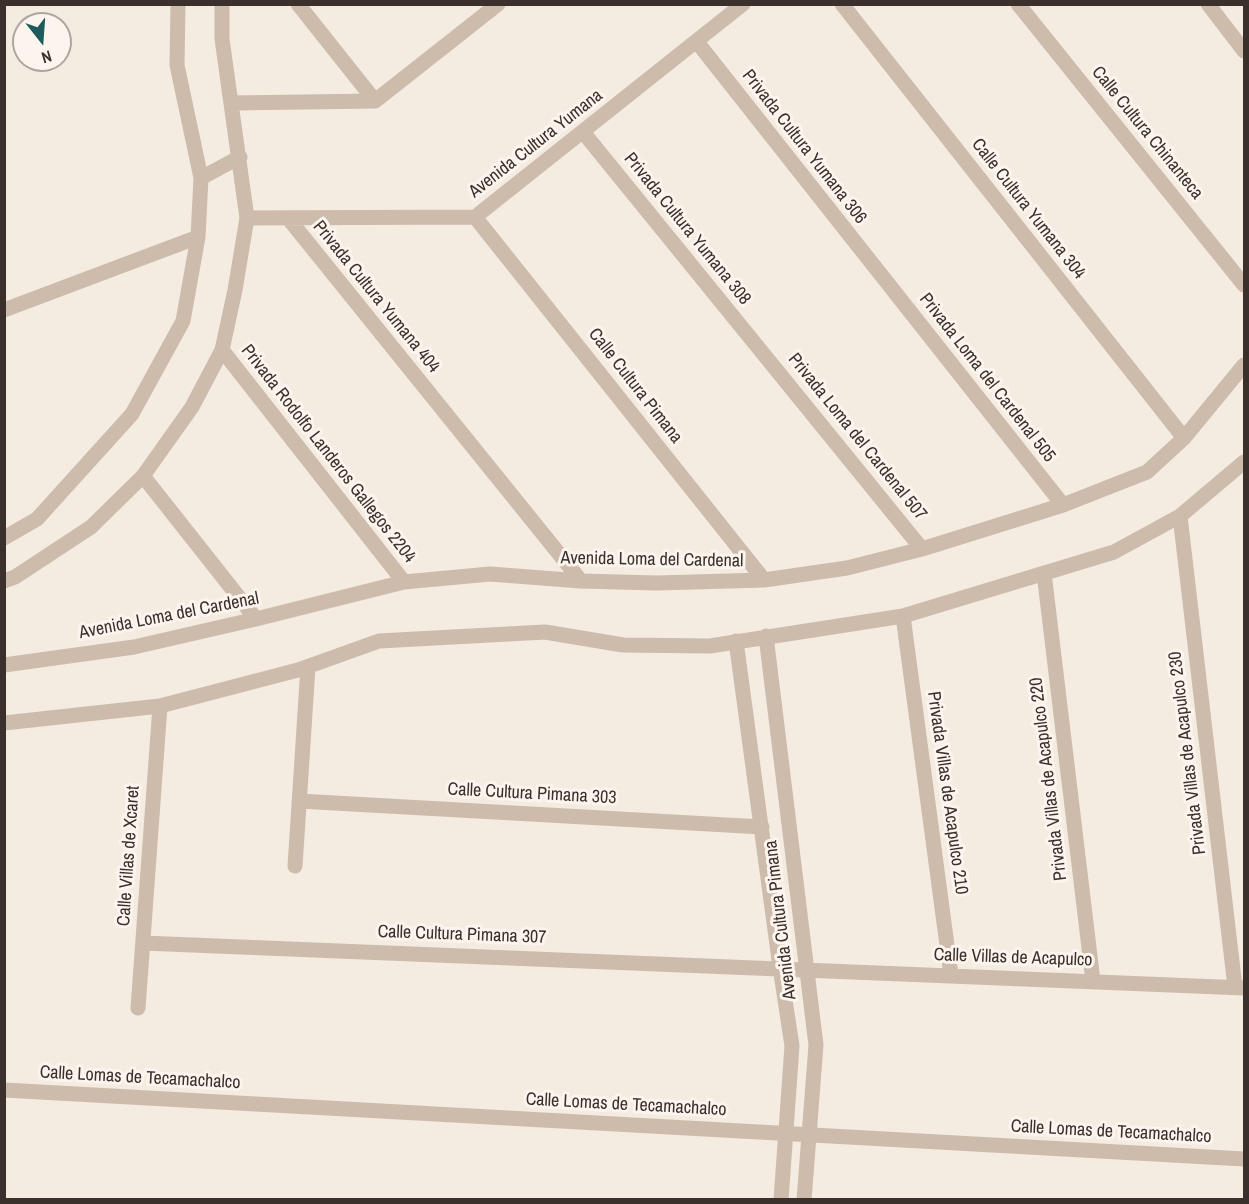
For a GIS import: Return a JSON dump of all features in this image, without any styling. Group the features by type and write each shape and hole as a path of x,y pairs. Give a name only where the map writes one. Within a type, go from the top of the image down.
{"street":[{"path":"4,538 37,519 132,414 183,321 198,237 201,178 177,65 178,4"},
{"path":"4,581 15,577 91,527 143,476 192,406 222,350 247,219 222,39 222,4"},
{"path":"298,4 375,101"},
{"path":"232,103 375,101 498,4"},
{"name":"Avenida Cultura Yumana","path":"247,219 475,217 743,4"},
{"name":"Calle Cultura Yumana 304","path":"842,4 1184,438"},
{"name":"Calle Cultura Chinanteca","path":"1018,4 1245,285"},
{"path":"1208,4 1244,50"},
{"name":"Privada Cultura Yumana 306","path":"697,42 881,276"},
{"name":"Privada Cultura Yumana 308","path":"583,132 761,351"},
{"path":"201,178 240,157"},
{"name":"Calle Cultura Pimana","path":"475,217 764,580"},
{"name":"Privada Cultura Yumana 404","path":"288,218 580,581"},
{"path":"4,310 198,237"},
{"name":"Privada Loma del Cardenal 505","path":"881,276 1063,505"},
{"name":"Privada Rodolfo Landeros Gallegos 2204","path":"222,350 404,582"},
{"name":"Privada Loma del Cardenal 507","path":"761,351 922,549"},
{"name":"Avenida Loma del Cardenal","path":"4,665 134,647 256,620 404,582 490,574 580,581 657,583 764,580 847,568 922,549 1063,505 1147,472 1184,438 1245,365"},
{"path":"4,723 160,706 308,667 379,641 545,632 623,645 710,646 903,616 1114,552 1180,516 1245,462"},
{"path":"143,476 256,620"},
{"name":"Privada Villas de Acapulco 230","path":"1180,516 1240,987"},
{"path":"4,525 37,519"},
{"name":"Privada Villas de Acapulco 220","path":"1044,573 1093,981"},
{"name":"Privada Villas de Acapulco 210","path":"903,616 951,975"},
{"name":"Avenida Cultura Pimana","path":"766,636 816,1045 804,1200"},
{"name":"Avenida Cultura Pimana","path":"736,641 792,1046 781,1200"},
{"path":"295,866 308,667"},
{"name":"Calle Villas de Xcaret","path":"138,1008 160,706"},
{"name":"Calle Cultura Pimana 303","path":"299,801 762,827"},
{"name":"Calle Cultura Pimana 307","path":"143,943 780,967"},
{"name":"Calle Villas de Acapulco","path":"780,967 1240,987"},
{"name":"Calle Lomas de Tecamachalco","path":"4,1090 1245,1159"}]}
